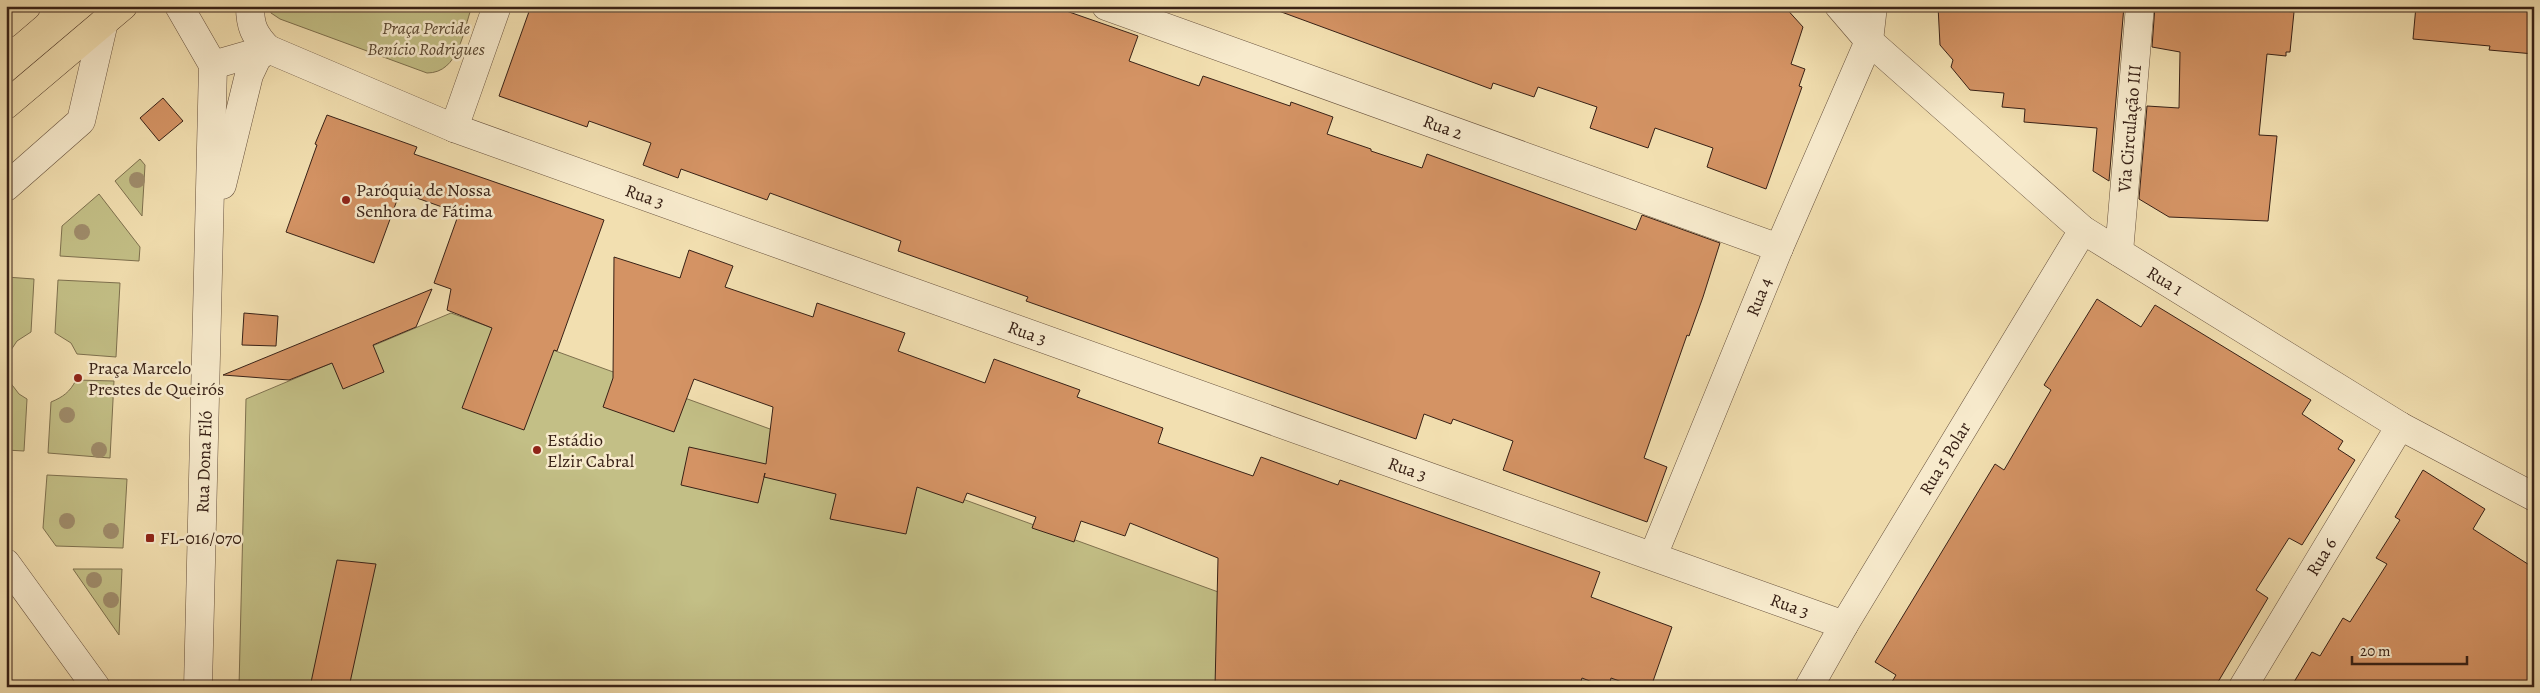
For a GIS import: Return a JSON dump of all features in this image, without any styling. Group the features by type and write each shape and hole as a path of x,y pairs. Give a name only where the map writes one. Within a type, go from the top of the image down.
{"main road":[{"path":"6,24 27,6"},
{"path":"6,105 114,14"}],"street":[{"path":"179,6 213,65 268,49"},
{"path":"250,6 250,24 256,38 268,49"},
{"path":"454,128 498,6"},
{"name":"Rua 2","path":"1106,6 1779,248"},
{"name":"Rua 1","path":"1839,6 1869,41 2083,230 2400,426 2534,497"},
{"name":"Rua 4","path":"1653,556 1779,248 1869,41 1873,6"},
{"name":"Via Circulação III","path":"2119,252 2140,6"},
{"path":"6,187 81,121 114,14"},
{"name":"Rua Dona Filó","path":"211,207 222,184 249,76 257,58 268,49"},
{"name":"Rua 3","path":"268,49 454,128 1844,625"},
{"name":"Rua Dona Filó","path":"198,687 213,65"},
{"name":"Rua 5 Polar","path":"1809,687 1844,625 2083,230"},
{"name":"Rua 6","path":"2243,687 2400,426"},
{"path":"6,564 96,687"}],"green space":[{"name":"Praça Percide Benício Rodrigues","path":"269,6 472,6 458,49 453,58 438,71 427,73 280,19 271,13"},
{"path":"140,159 145,165 142,216 115,181"},
{"path":"99,194 140,247 139,261 60,256 62,226"},
{"path":"6,277 34,279 31,332 17,341 11,350 6,350"},
{"path":"58,280 120,283 116,357 77,354 71,343 55,333"},
{"name":"Estádio Elzir Cabral","path":"451,313 1221,593 1218,687 239,687 246,399"},
{"path":"6,377 19,394 27,399 24,451 6,450"},
{"path":"76,380 114,381 110,458 48,453 51,402 66,394"},
{"path":"47,475 127,479 123,548 56,546 43,528"},
{"path":"73,569 122,569 119,635"}],"building":[{"path":"531,6 1052,6 1138,36 1129,61 1199,86 1203,76 1290,106 1291,102 1333,117 1327,134 1371,149 1371,151 1422,168 1427,154 1636,230 1642,215 1720,243 1703,297 1689,336 1687,335 1644,458 1667,467 1647,522 1503,470 1513,441 1453,419 1451,424 1424,414 1416,439 1026,301 1028,297 898,251 901,241 770,193 767,200 681,169 678,178 643,165 651,143 589,121 587,127 499,96"},
{"path":"1276,6 1611,6 1617,8 1784,6 1803,27 1791,64 1805,69 1799,86 1802,87 1766,189 1707,167 1713,148 1655,128 1648,148 1590,128 1597,107 1538,87 1534,97 1493,83 1491,89 1276,10"},
{"path":"1938,6 2124,6 2109,181 2093,171 2097,128 2024,122 2025,109 2002,107 2004,93 1970,90 1951,67 1953,60 1940,45"},
{"path":"2155,6 2230,6 2294,12 2290,52 2286,52 2286,56 2267,54 2259,135 2277,136 2268,221 2169,217 2139,199 2147,106 2179,108 2180,52 2152,47"},
{"path":"2416,6 2534,6 2534,54 2489,50 2490,46 2413,39"},
{"path":"163,98 183,121 159,141 140,118"},
{"path":"327,115 417,147 414,154 604,220 557,351 554,350 524,430 462,408 492,328 447,310 451,289 434,283 459,213 400,192 374,263 286,232 317,145 315,144"},
{"path":"689,250 733,266 725,287 813,317 817,303 905,333 898,351 985,383 994,359 1080,390 1077,397 1163,428 1158,443 1253,476 1261,457 1338,485 1340,480 1600,572 1591,597 1672,627 1651,687 1636,687 1611,678 1609,687 1605,687 1582,678 1579,687 1215,687 1218,558 1130,523 1125,536 1081,521 1074,542 1032,528 1036,517 967,493 963,503 917,487 906,534 830,519 836,494 764,477 758,503 681,485 689,447 766,464 773,407 694,379 674,432 603,407 613,378 614,257 680,278"},
{"path":"432,289 416,327 373,345 384,372 343,389 332,363 289,380 223,375"},
{"path":"2097,299 2141,327 2155,305 2311,400 2302,414 2343,441 2338,449 2355,460 2302,545 2289,538 2256,590 2268,598 2215,687 1889,687 1896,675 1875,662 1995,464 2004,470 2051,390 2044,385"},
{"path":"244,313 278,316 276,346 242,345"},
{"path":"2423,470 2485,509 2473,529 2534,568 2534,687 2291,687 2312,652 2320,656 2343,618 2350,622 2387,564 2376,558 2400,520 2395,517"},
{"path":"337,560 376,564 349,687 310,687"}],"place":[{"name":"Paróquia de Nossa Senhora de Fátima","path":"346,200"},
{"name":"Praça Marcelo Prestes de Queirós","path":"78,378"},
{"name":"Estádio Elzir Cabral","path":"537,450"},
{"name":"FL-016/070","path":"150,538"}]}
